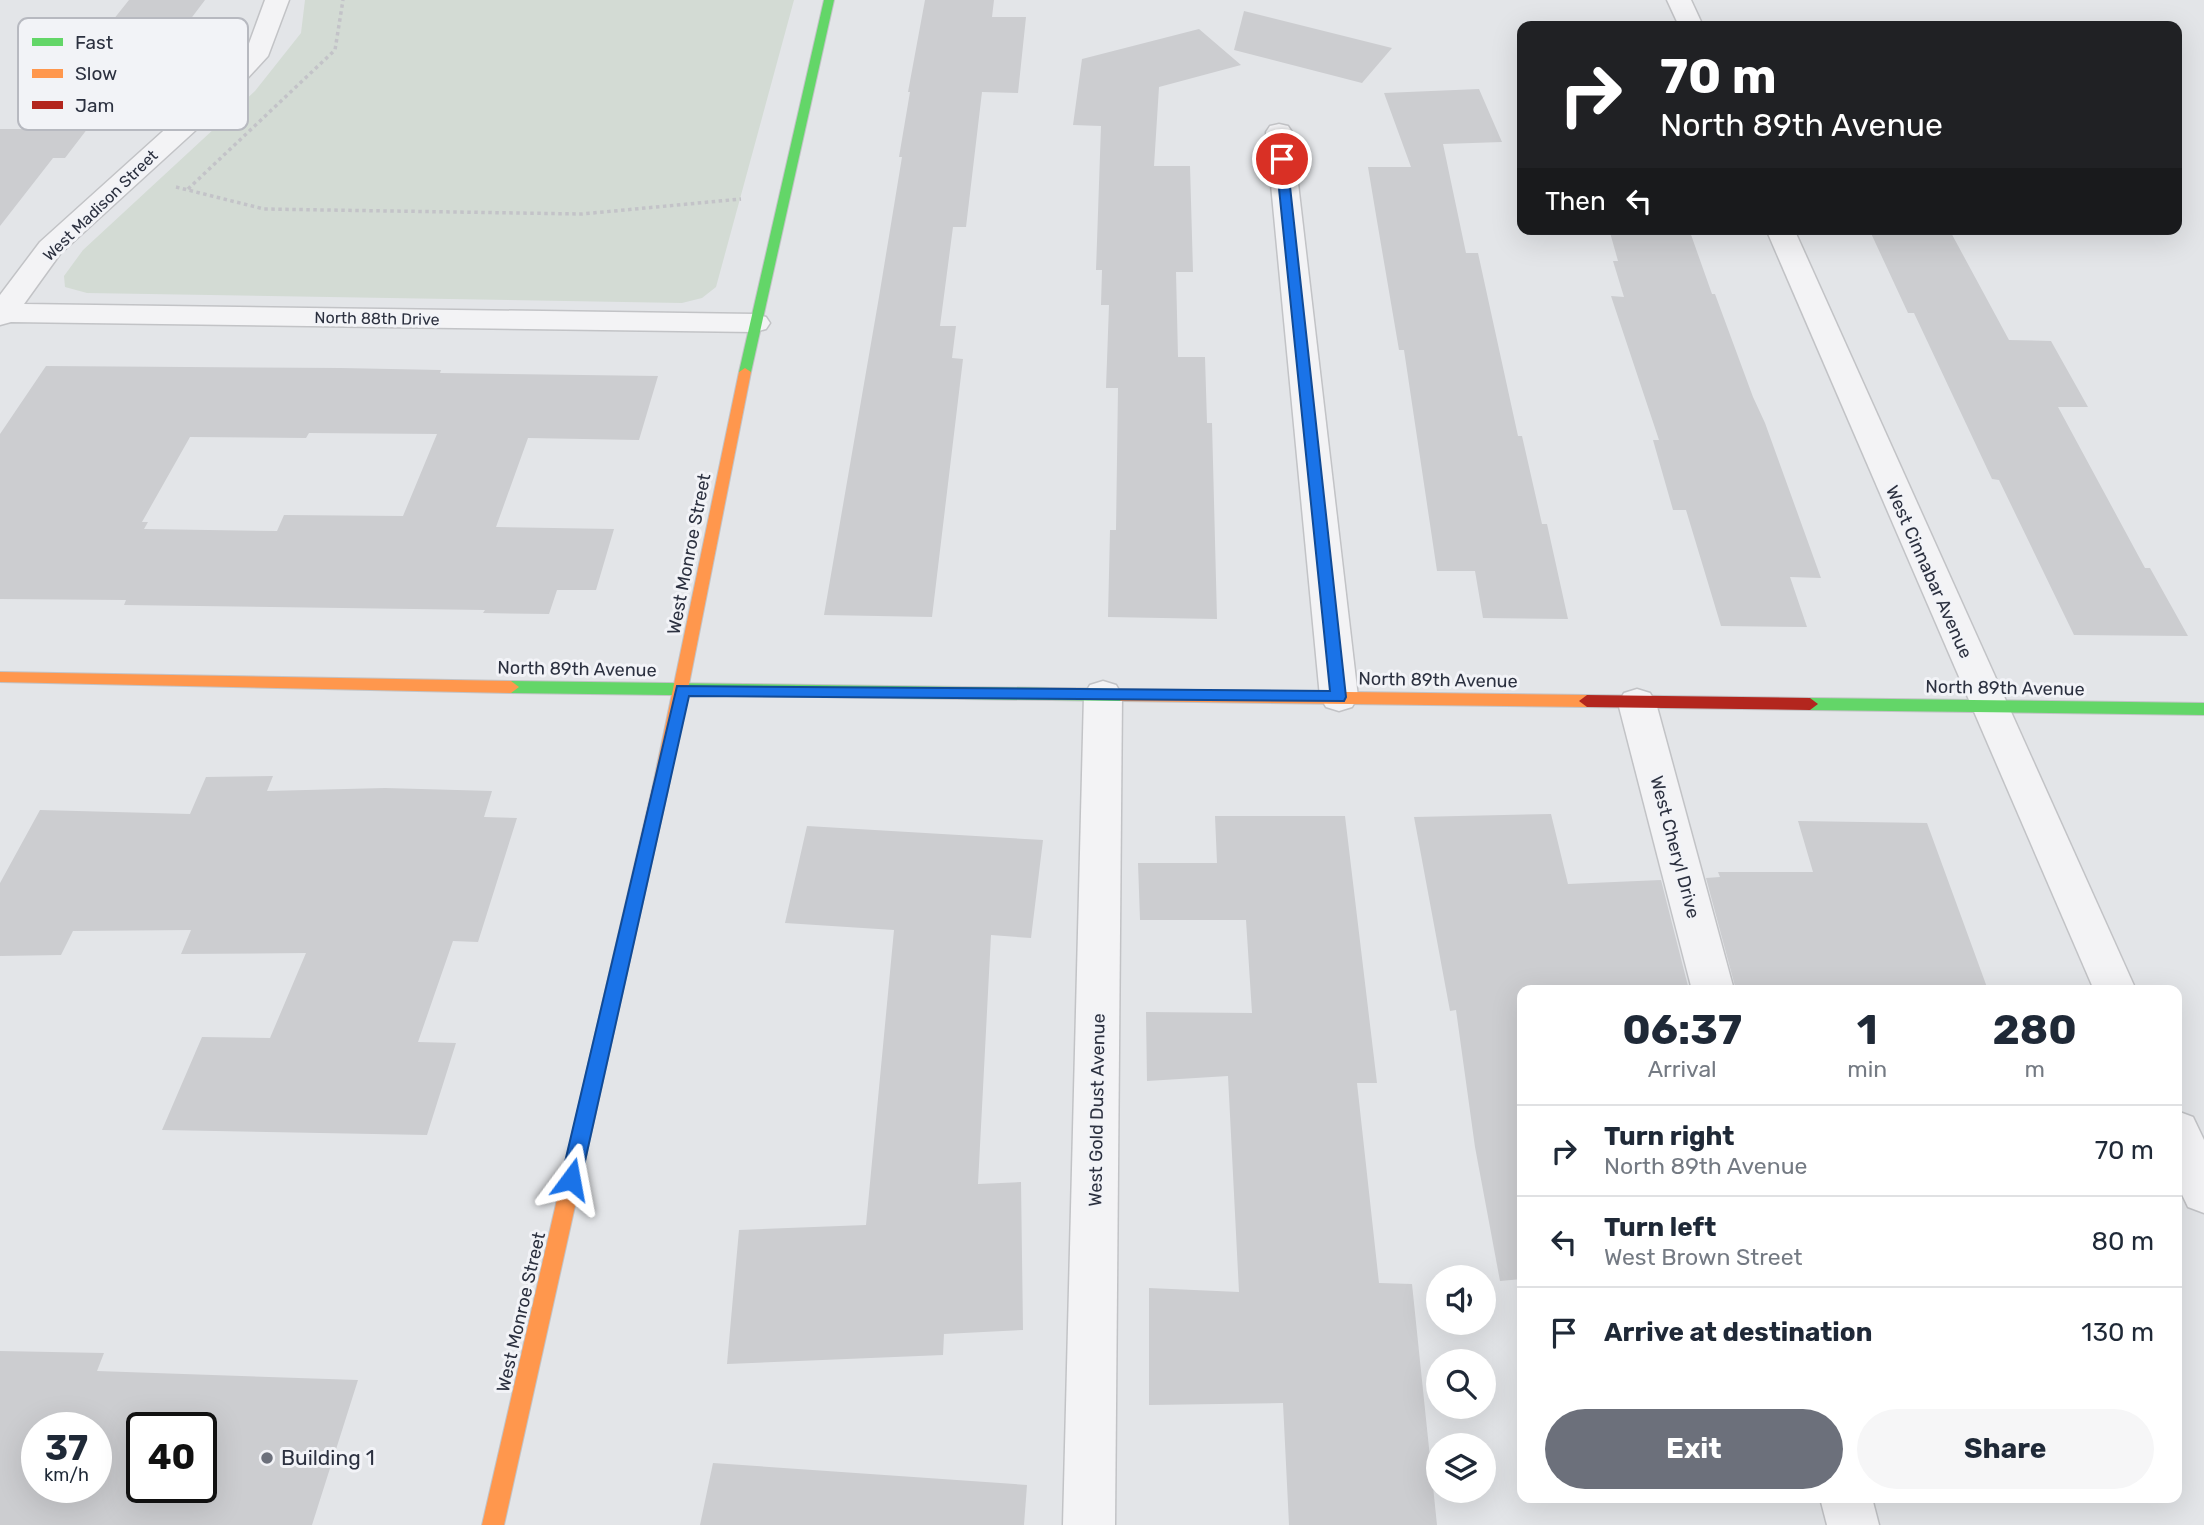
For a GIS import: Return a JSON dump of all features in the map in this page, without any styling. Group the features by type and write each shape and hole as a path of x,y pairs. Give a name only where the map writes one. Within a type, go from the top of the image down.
{"street":[{"name":"West Madison Street","path":"248,63 259,51 278,0"},
{"name":"West Monroe Street","path":"493,1525 682,690 754,323 829,0"},
{"path":"1679,0 1689,21"},
{"name":"West Madison Street","path":"1,314 50,248 180,130"},
{"path":"1279,132 1339,697"},
{"name":"West Cinnabar Avenue","path":"1783,235 2113,985"},
{"name":"North 88th Drive","path":"1,314 754,323"},
{"name":"North 89th Avenue","path":"0,677 682,690 2204,709"},
{"name":"West Gold Dust Avenue","path":"1089,1525 1103,695"},
{"name":"West Cheryl Drive","path":"1637,703 1712,985"},
{"path":"2182,1142 2204,1192"},
{"path":"1847,1503 1853,1525"}],"path":[{"path":"188,190 335,50 343,0"},
{"path":"127,178 264,209 570,214 737,199 782,199"}],"shaded area":[{"path":"305,0 794,0 716,287 702,298 682,303 87,293 65,287 64,276 83,250 213,130 248,130 248,97 301,33"}],"building":[{"path":"129,0 205,0 191,18 115,18"},
{"path":"925,0 994,0 992,17 1026,17 1018,93 982,92 966,227 953,227 940,326 956,326 952,358 963,359 932,617 824,615 902,157 899,157 908,92"},
{"path":"1244,11 1392,48 1362,83 1234,50"},
{"path":"1199,29 1241,65 1159,87 1154,166 1190,166 1193,272 1176,272 1178,357 1205,357 1207,423 1212,423 1217,619 1108,617 1110,530 1116,530 1118,388 1106,388 1109,305 1101,305 1102,270 1096,270 1101,126 1073,125 1082,59"},
{"path":"1479,89 1502,142 1443,144 1466,253 1478,253 1518,436 1522,436 1542,524 1547,524 1568,619 1483,618 1475,571 1437,571 1404,350 1399,350 1377,221 1368,167 1411,167 1384,93"},
{"path":"0,129 86,130 65,158 53,158 0,226"},
{"path":"1611,235 1691,235 1712,294 1715,294 1765,423 1821,578 1790,577 1807,627 1721,626 1686,510 1673,510 1653,440 1659,440 1611,296 1624,297 1613,261 1618,261"},
{"path":"1872,235 1952,235 2009,340 2051,341 2088,407 2058,407 2145,568 2150,568 2188,636 2074,635 1999,480 1992,479 1914,313 1908,313"},
{"path":"46,366 341,368 441,370 440,373 658,376 639,440 528,438 496,527 614,529 596,590 557,590 549,614 483,613 485,610 124,605 126,600 0,599 0,434","holes":["309,433 437,434 403,516 284,515 277,531 144,529 148,522 142,522 190,437 306,438"]},
{"path":"273,776 267,791 385,788 492,791 484,817 517,818 478,942 453,941 418,1042 456,1043 427,1135 162,1130 202,1037 270,1038 306,953 181,954 191,930 73,931 61,955 0,956 0,883 40,810 190,814 206,777"},
{"path":"1551,814 1568,884 1661,880 1688,985 1517,985 1517,1279 1500,1281 1475,1147 1456,1010 1450,1011 1414,817"},
{"path":"1215,816 1345,816 1377,1083 1357,1083 1379,1283 1412,1284 1427,1433 1426,1503 1435,1503 1437,1525 1289,1525 1283,1403 1149,1405 1149,1288 1239,1292 1228,1076 1147,1081 1146,1012 1252,1013 1246,920 1140,920 1138,863 1217,863"},
{"path":"1798,821 1927,823 1986,985 1735,985 1706,878 1720,877 1718,872 1813,872"},
{"path":"807,826 1043,840 1031,938 991,935 978,1184 1021,1182 1023,1330 944,1334 943,1355 727,1364 739,1230 866,1225 894,930 785,923"},
{"name":"Building 1","path":"0,1351 104,1353 97,1371 358,1380 312,1525 0,1525"},
{"path":"713,1463 1027,1485 1024,1525 700,1525"}],"traffic: fast":[{"path":"745,372 829,0"},
{"path":"511,687 1121,695"},
{"path":"1810,704 2204,709"}],"traffic: slow":[{"path":"661,785 745,372"},
{"path":"0,677 511,687"},
{"path":"1121,695 1587,701"},
{"path":"493,1525 609,1013"}],"traffic: jam":[{"path":"1587,701 1810,704"},
{"path":"609,1013 661,785"}],"place":[{"name":"Building 1","path":"267,1458"}],"route":[{"path":"571,1179 682,690 1339,697 1282,159"}]}
